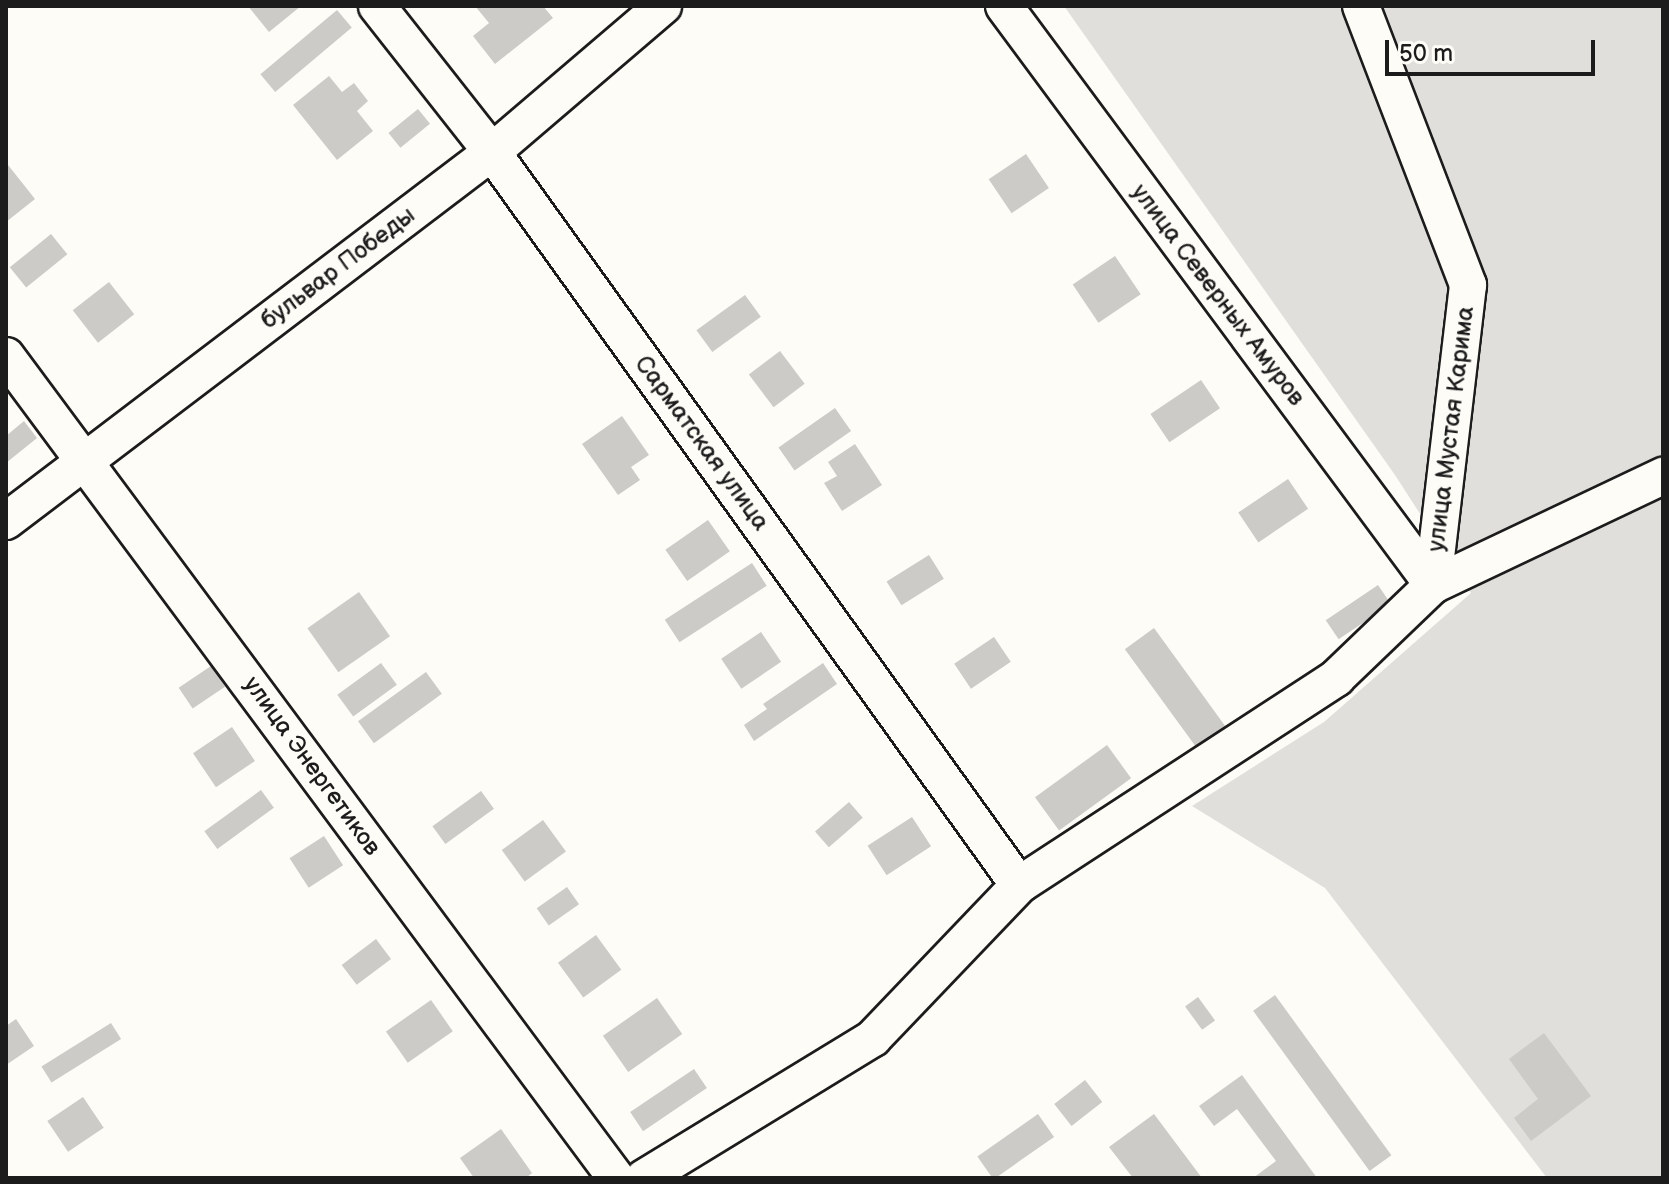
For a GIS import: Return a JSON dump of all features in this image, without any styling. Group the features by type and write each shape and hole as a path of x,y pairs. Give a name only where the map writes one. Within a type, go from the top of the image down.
{"street":[{"name":"Сарматская улица","path":"377,6 492,152 1019,885"},
{"name":"бульвар Победы","path":"6,521 492,152 663,6"},
{"name":"улица Северных Амуров","path":"1004,6 1433,585"},
{"name":"улица Мустая Карима","path":"1361,6 1468,285 1433,585"},
{"name":"улица Энергетиков","path":"6,356 616,1178"},
{"path":"644,1178 873,1038 1019,885 1336,678 1433,585 1663,476"}],"shaded area":[{"path":"1064,6 1663,6 1663,1178 1547,1178 1325,888 1192,806 1324,722 1471,593 1395,475"}],"building":[{"path":"248,6 301,6 269,32"},
{"path":"475,6 543,6 553,18 495,64 473,36 489,23"},
{"path":"337,10 352,28 275,92 260,74"},
{"path":"329,76 342,92 354,83 368,101 357,111 373,131 337,160 293,105"},
{"path":"418,109 430,124 400,148 388,133"},
{"path":"1026,154 1049,188 1012,213 989,179"},
{"path":"8,165 35,199 6,222 6,167"},
{"path":"51,234 67,254 26,288 10,267"},
{"path":"1115,256 1141,294 1098,323 1073,285"},
{"path":"109,282 134,314 98,343 73,310"},
{"path":"745,295 761,317 712,352 696,330"},
{"path":"780,351 805,384 774,407 749,374"},
{"path":"1201,380 1220,408 1169,442 1150,414"},
{"path":"835,408 851,431 795,471 778,448"},
{"path":"622,416 649,455 631,467 640,480 618,495 582,444"},
{"path":"24,421 37,438 6,463 6,436"},
{"path":"855,444 882,485 842,511 824,483 837,476 828,462"},
{"path":"1288,479 1308,509 1258,542 1238,513"},
{"path":"708,520 730,551 687,581 665,550"},
{"path":"929,555 944,579 901,605 887,581"},
{"path":"752,563 767,586 679,642 665,620"},
{"path":"1378,585 1391,604 1339,639 1326,620"},
{"path":"359,592 390,636 338,672 307,628"},
{"path":"1154,628 1226,727 1197,748 1125,649"},
{"path":"761,632 781,662 741,689 721,659"},
{"path":"994,637 1011,662 971,689 954,664"},
{"path":"381,663 397,685 353,717 337,695"},
{"path":"823,663 837,684 754,741 744,725 767,709 763,704"},
{"path":"211,666 225,687 193,709 179,688"},
{"path":"426,672 442,694 374,743 358,721"},
{"path":"232,727 255,761 216,787 193,753"},
{"path":"1107,745 1131,778 1059,830 1035,797"},
{"path":"261,790 274,808 217,849 204,831"},
{"path":"481,791 494,809 445,844 432,826"},
{"path":"849,802 863,818 829,847 815,832"},
{"path":"912,817 931,846 887,875 868,846"},
{"path":"543,820 566,852 525,882 502,850"},
{"path":"324,836 343,865 309,888 290,858"},
{"path":"567,887 579,904 549,925 537,908"},
{"path":"596,935 621,970 583,997 558,963"},
{"path":"376,939 391,959 357,985 342,965"},
{"path":"1275,995 1391,1155 1370,1171 1253,1011"},
{"path":"1198,997 1215,1020 1202,1030 1185,1006"},
{"path":"657,998 682,1034 628,1072 603,1036"},
{"path":"431,1000 453,1031 408,1063 386,1032"},
{"path":"16,1019 34,1046 6,1065 6,1026"},
{"path":"111,1023 121,1039 52,1083 41,1066"},
{"path":"1544,1033 1591,1096 1531,1141 1514,1118 1538,1099 1509,1059"},
{"path":"694,1069 707,1088 643,1131 630,1112"},
{"path":"1242,1075 1317,1178 1253,1178 1276,1161 1237,1109 1214,1126 1199,1106"},
{"path":"1085,1080 1102,1102 1072,1126 1054,1104"},
{"path":"83,1097 104,1128 68,1152 47,1121"},
{"path":"1038,1114 1054,1137 995,1178 977,1156"},
{"path":"1154,1114 1202,1178 1133,1178 1109,1147"},
{"path":"501,1129 532,1173 526,1178 474,1178 460,1158"}]}
